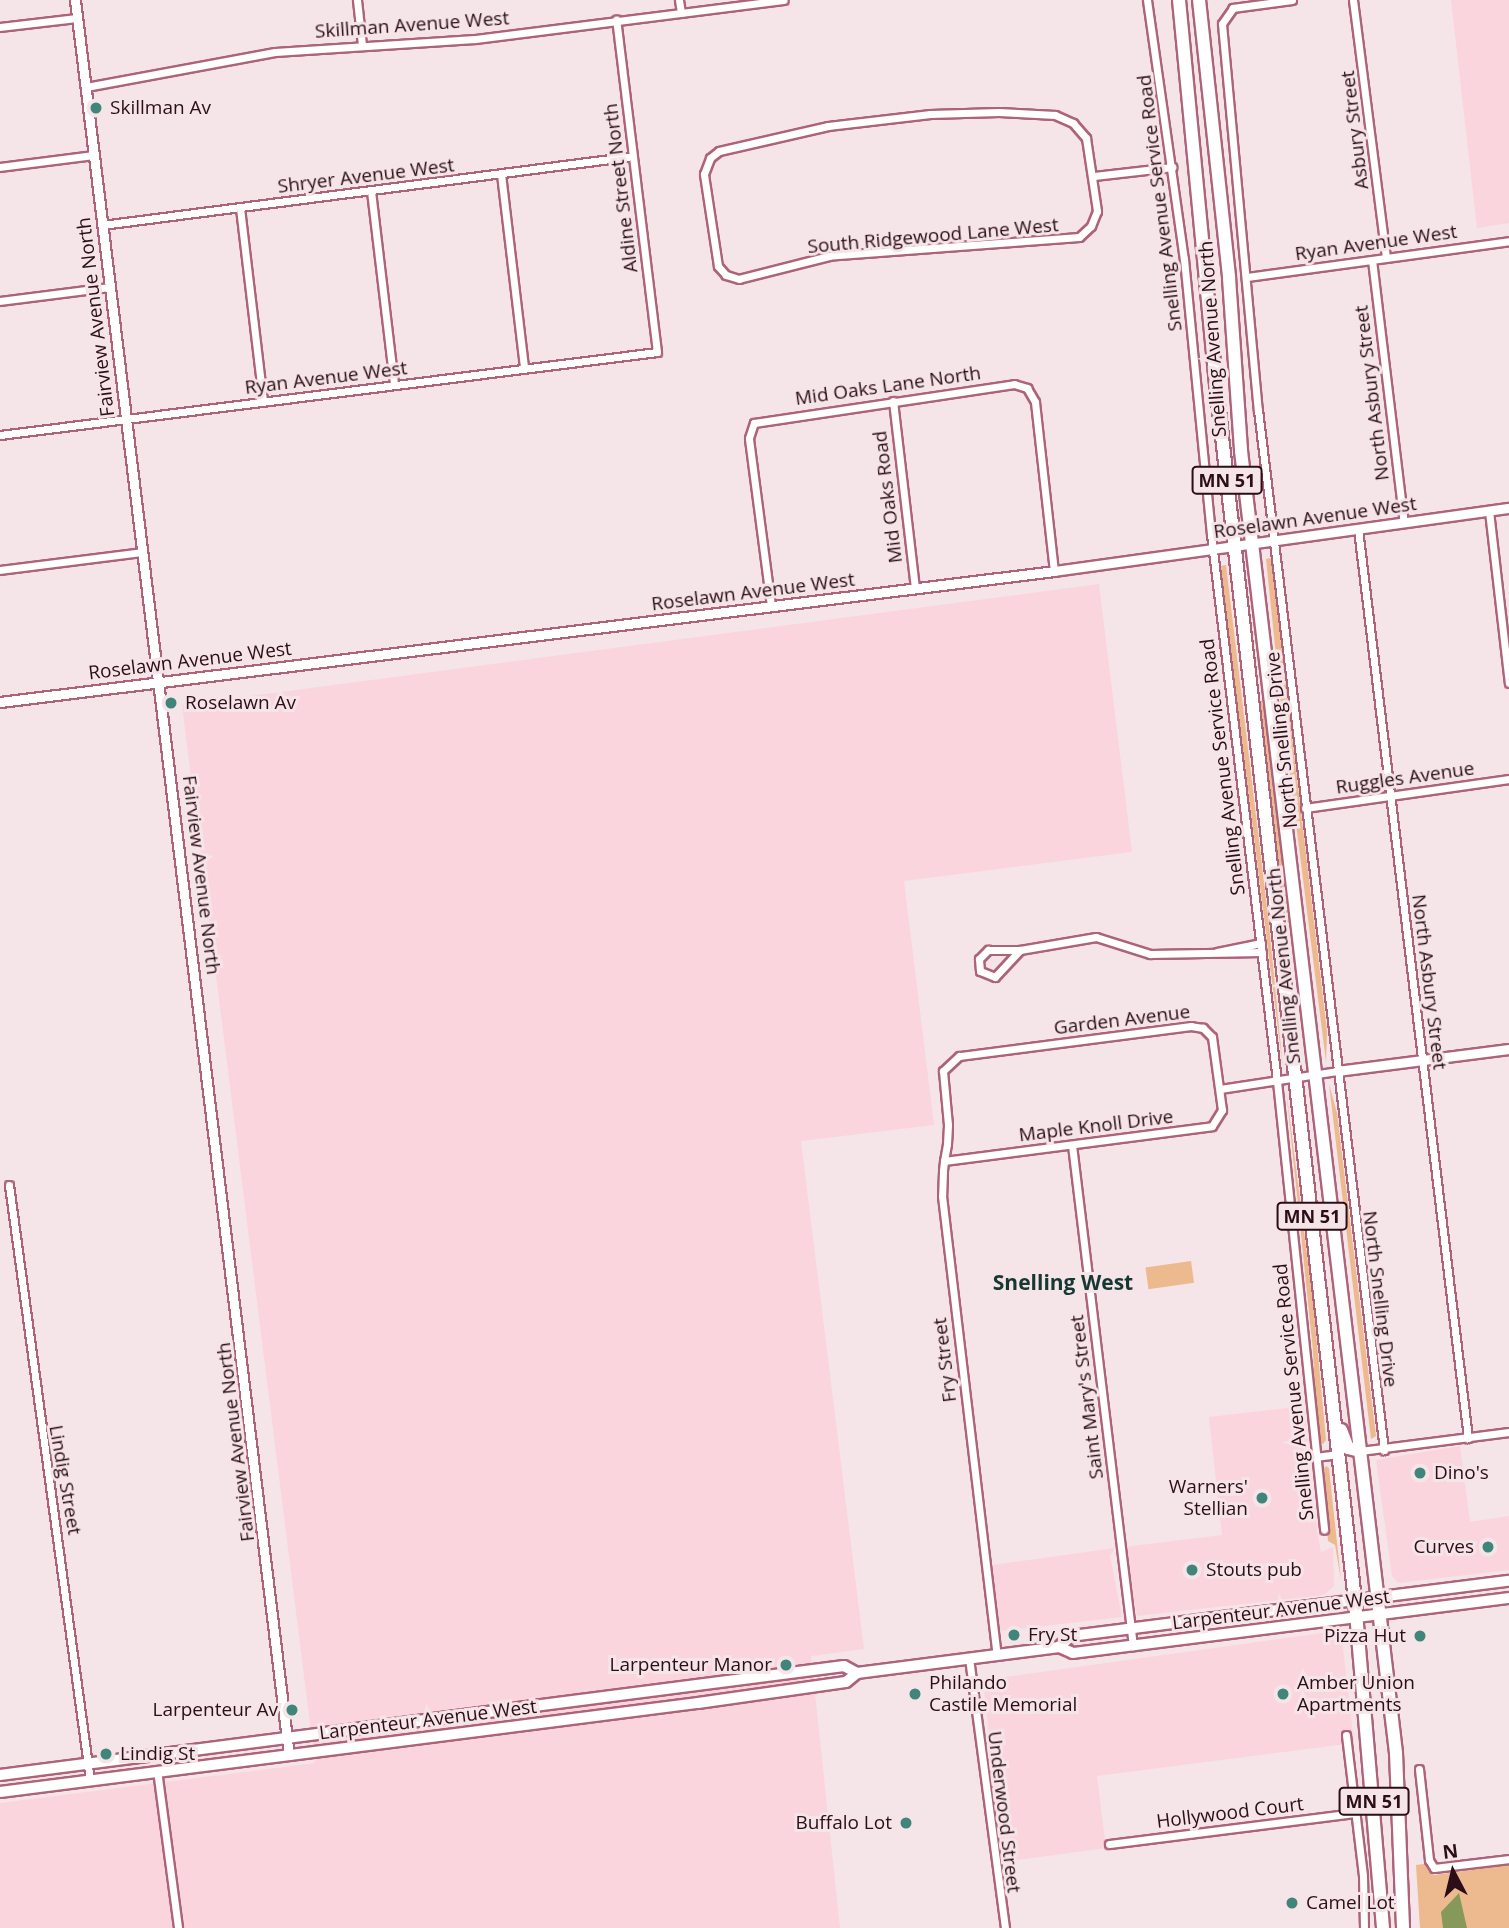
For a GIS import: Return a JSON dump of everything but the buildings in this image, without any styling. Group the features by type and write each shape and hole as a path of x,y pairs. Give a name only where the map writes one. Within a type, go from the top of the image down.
{"main road":[{"name":"Snelling Avenue North","path":"1179,0 1234,546 1339,1454 1383,1928"},
{"name":"Snelling Avenue North","path":"1199,0 1253,544 1396,1753 1403,1928"},
{"path":"1335,1418 1348,1448 1360,1451"},
{"name":"Larpenteur Avenue West","path":"1059,1647 1071,1636 1509,1581"},
{"name":"Larpenteur Avenue West","path":"0,1792 846,1682 857,1673 969,1658 1059,1647 1073,1653 1509,1598"},
{"name":"Larpenteur Avenue West","path":"0,1775 844,1666 857,1673"},
{"path":"587,1700 589,1717"}],"street":[{"name":"Fairview Avenue North","path":"75,0 289,1755"},
{"path":"357,0 362,45"},
{"path":"679,0 681,13"},
{"name":"Skillman Avenue West","path":"86,87 275,52 475,39 784,0"},
{"name":"Snelling Avenue Service Road","path":"1147,0 1172,167 1213,549 1277,1081 1324,1530"},
{"name":"North Snelling Drive","path":"1292,0 1233,8 1225,14 1223,24 1247,277 1305,808 1384,1450"},
{"name":"Asbury Street","path":"1353,0 1386,258"},
{"path":"0,27 77,18"},
{"name":"Aldine Street North","path":"616,20 656,352"},
{"name":"South Ridgewood Lane West","path":"962,112 1065,118 1086,138 1094,176 1094,220 1073,240 829,256 738,279 726,275 718,266 706,193 707,162 725,149 828,127 962,112"},
{"path":"0,167 94,155"},
{"name":"Shryer Avenue West","path":"102,225 633,156"},
{"path":"1094,176 1172,167"},
{"path":"501,174 524,368"},
{"path":"371,191 394,385"},
{"path":"240,208 263,402"},
{"name":"Ryan Avenue West","path":"1247,277 1509,241"},
{"name":"North Asbury Street","path":"1372,260 1404,523"},
{"path":"0,301 110,287"},
{"name":"Ryan Avenue West","path":"0,435 656,352"},
{"name":"Mid Oaks Lane North","path":"771,606 750,428 762,419 1014,384 1031,393 1054,571"},
{"name":"Mid Oaks Road","path":"893,401 915,589"},
{"name":"Roselawn Avenue West","path":"0,702 915,589 1509,508"},
{"path":"1489,511 1509,683"},
{"name":"North Asbury Street","path":"1358,529 1468,1438"},
{"path":"0,570 142,552"},
{"name":"Ruggles Avenue","path":"1305,808 1509,779"},
{"path":"1020,950 995,977 980,971 979,959 988,950 1020,950 1096,937 1150,954 1262,953"},
{"path":"1217,953 1261,943"},
{"name":"Garden Avenue","path":"947,1063 958,1056 1197,1026 1212,1037 1220,1088"},
{"path":"1220,1088 1509,1049"},
{"name":"Fry Street","path":"947,1063 943,1071 948,1125 944,1160 944,1219 997,1655"},
{"name":"Maple Knoll Drive","path":"944,1160 1212,1126 1222,1110 1220,1088"},
{"name":"Saint Mary's Street","path":"1072,1144 1133,1646"},
{"name":"Lindig Street","path":"9,1185 90,1780"},
{"path":"1360,1451 1509,1432"},
{"path":"1315,1457 1339,1454"},
{"name":"Underwood Street","path":"969,1658 1005,1928"},
{"path":"1346,1735 1364,1928"},
{"path":"1419,1769 1429,1860 1434,1868 1509,1859"},
{"path":"157,1770 178,1928"},
{"name":"Hollywood Court","path":"1110,1843 1355,1813"}],"shaded area":[{"path":"1451,0 1509,0 1509,223 1477,228"},
{"path":"1271,558 1327,1031 1326,1062 1281,704 1266,559"},
{"path":"1226,565 1269,924 1283,1069 1223,590 1221,566"},
{"path":"1099,584 1132,852 904,881 934,1125 801,1141 864,1649 811,1656 840,1928 0,1928 0,1803 315,1763 182,705"},
{"path":"1258,701 1262,701 1272,753 1292,923 1288,923 1278,871"},
{"path":"1329,1084 1337,1113 1376,1436 1371,1439"},
{"path":"1286,1089 1313,1301 1326,1440 1323,1444 1318,1442 1313,1351"},
{"path":"1191,1261 1194,1283 1149,1289 1145,1267"},
{"path":"1304,1406 1317,1531 1321,1552 1333,1547 1334,1586 1324,1595 1137,1616 1125,1547 1222,1535 1209,1417"},
{"path":"1460,1446 1470,1522 1509,1516 1509,1570 1398,1583 1392,1576 1376,1460"},
{"path":"1326,1466 1329,1468 1341,1580 1335,1545 1328,1541 1322,1471"},
{"path":"1115,1548 1110,1556 1122,1617 1000,1631 992,1565"},
{"path":"1330,1632 1342,1640 1354,1743 1097,1776 1106,1848 1003,1862 983,1680"},
{"path":"1424,1864 1434,1875 1509,1865 1509,1928 1420,1928 1416,1865"},
{"path":"1459,1893 1467,1928 1443,1928 1441,1912"}],"place":[{"name":"Skillman Av","path":"96,108"},
{"name":"Roselawn Av","path":"171,703"},
{"name":"Dino's","path":"1420,1473"},
{"name":"Warners' Stellian","path":"1262,1498"},
{"name":"Curves","path":"1488,1547"},
{"name":"Stouts pub","path":"1192,1570"},
{"name":"Fry St","path":"1014,1635"},
{"name":"Pizza Hut","path":"1420,1636"},
{"name":"Larpenteur Manor","path":"786,1665"},
{"name":"Philando Castile Memorial","path":"915,1694"},
{"name":"Amber Union Apartments","path":"1283,1694"},
{"name":"Larpenteur Av","path":"292,1710"},
{"name":"Lindig St","path":"106,1754"},
{"name":"Buffalo Lot","path":"906,1823"},
{"name":"Camel Lot","path":"1292,1903"}],"district":[{"name":"Snelling West","path":"1063,1282"}]}
